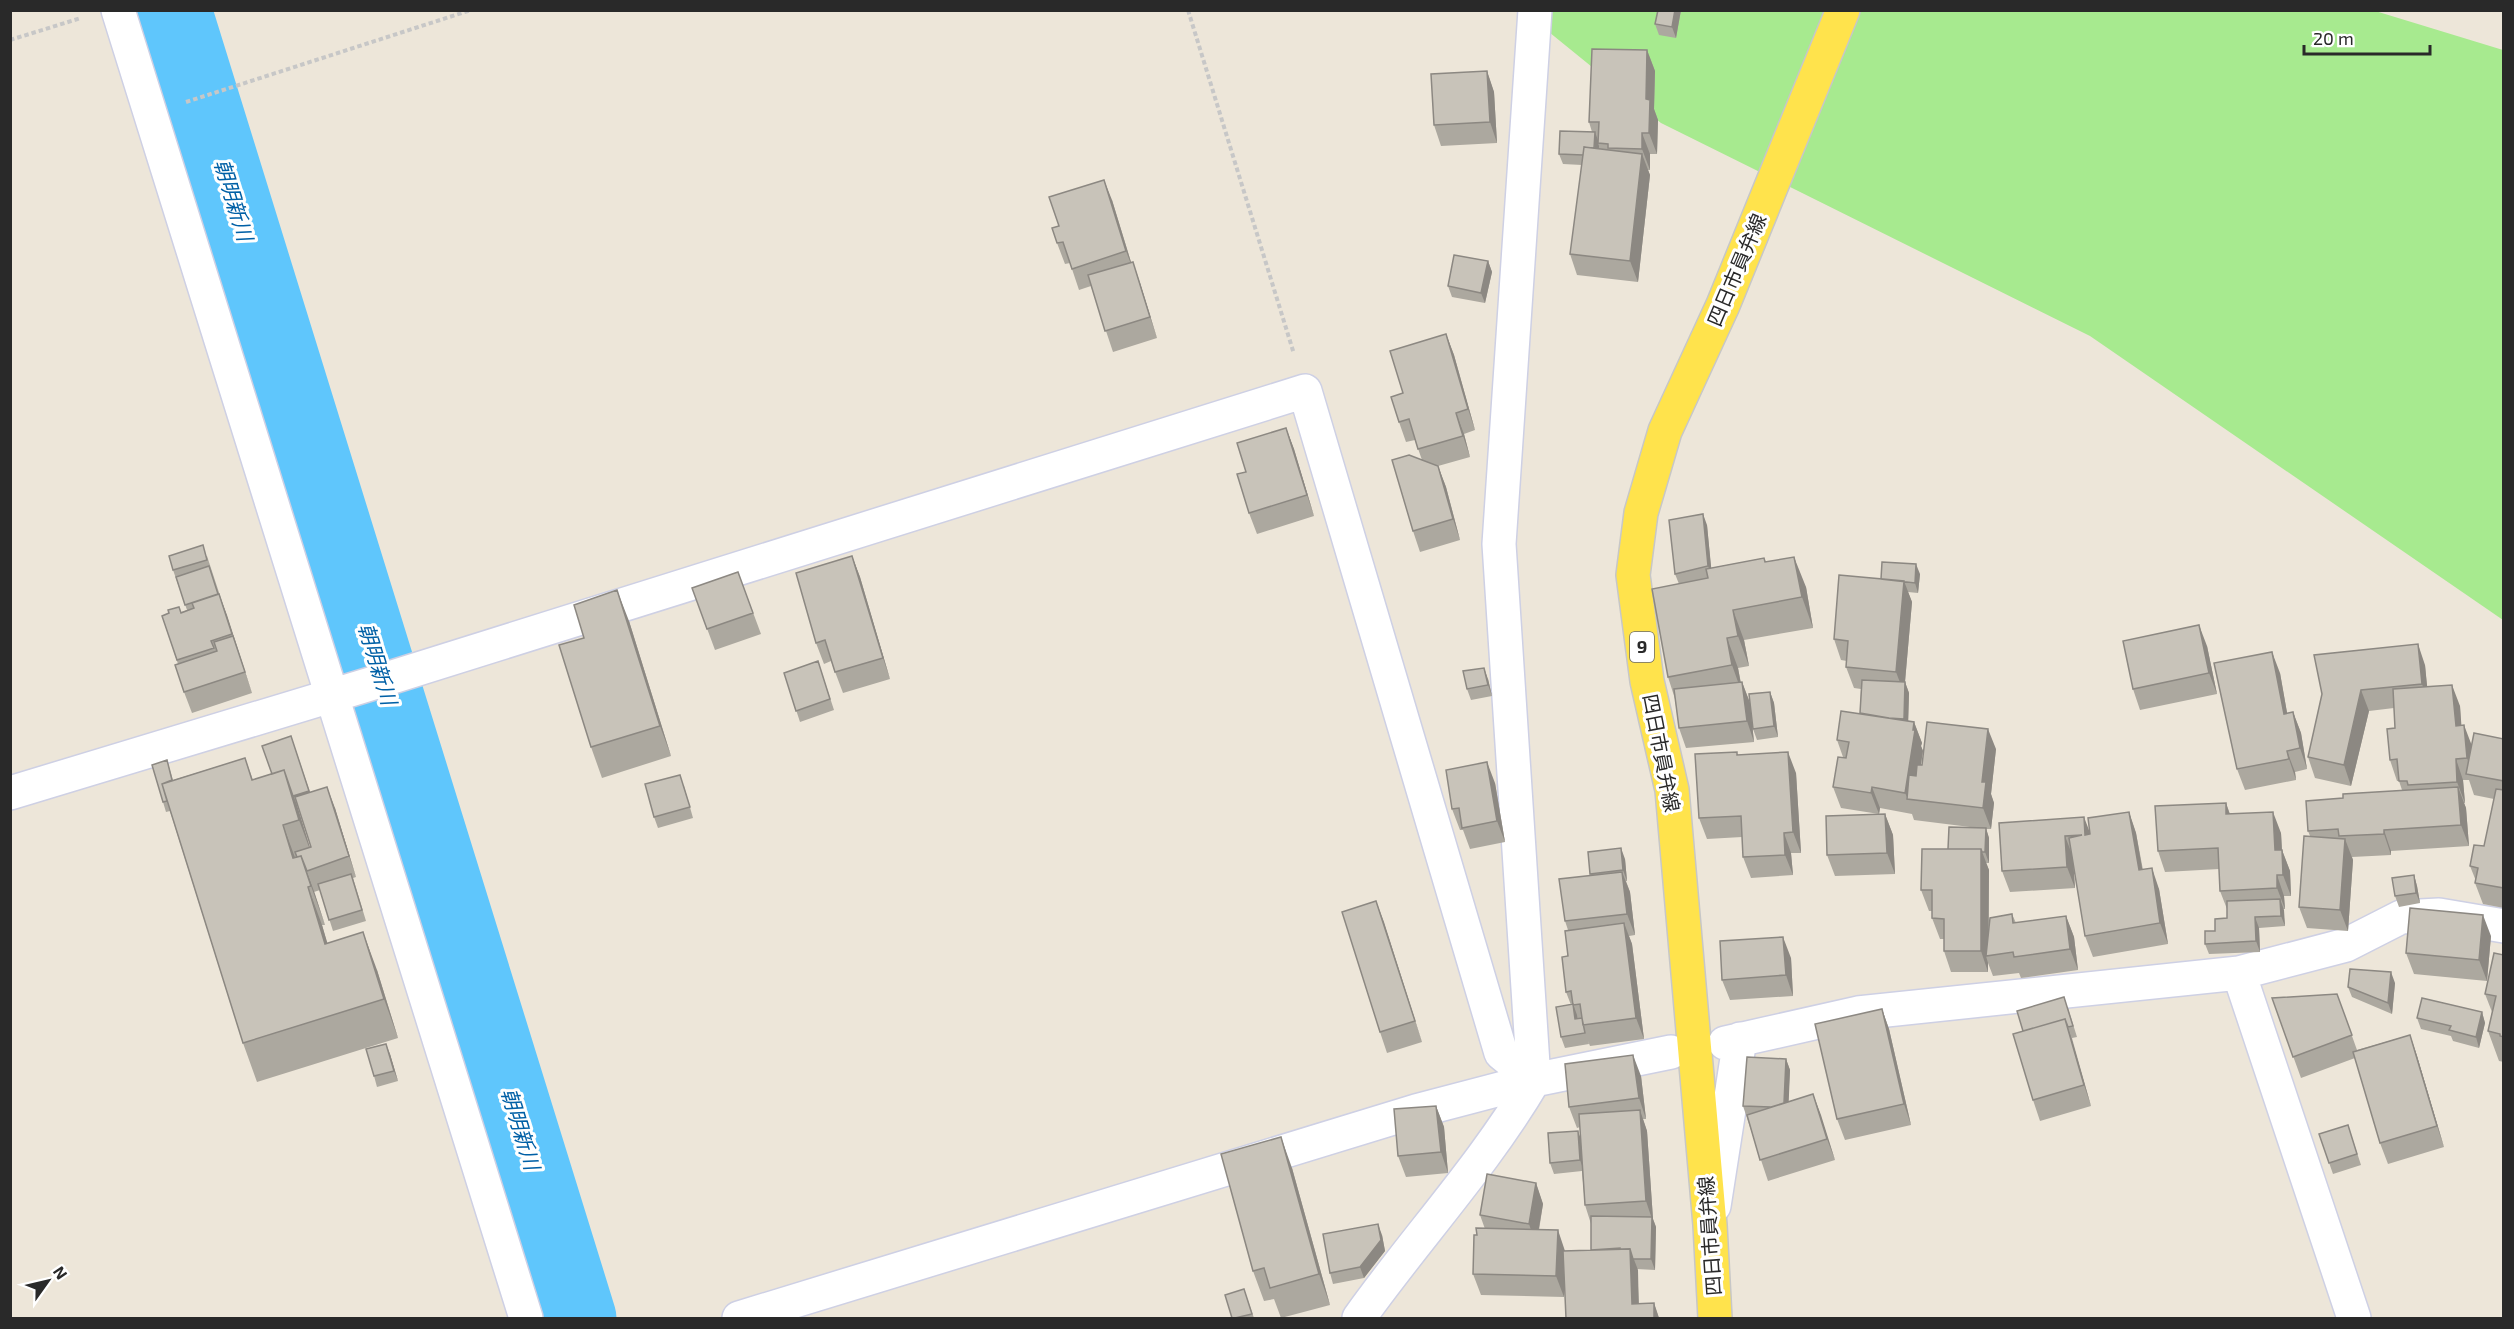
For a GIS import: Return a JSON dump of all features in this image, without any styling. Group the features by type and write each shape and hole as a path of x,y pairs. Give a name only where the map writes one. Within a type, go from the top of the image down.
{"main road":[{"name":"四日市員弁線","path":"1715,1318 1710,1226 1672,790 1647,681 1633,575 1641,513 1665,431 1723,305 1843,10"}],"street":[{"path":"118,10 526,1318"},
{"path":"1359,1318 1391,1273 1508,1123 1534,1080 1499,544 1535,10"},
{"path":"10,793 367,685 1305,391 1501,1053 1534,1080"},
{"path":"1710,1226 1732,1041 1858,1013 2239,973 2346,945 2401,917 2439,915 2504,926"},
{"path":"2239,973 2354,1318"},
{"path":"739,1318 1416,1112 1534,1080 1671,1052"}],"path":[{"path":"187,101 471,10"},
{"path":"1188,10 1305,391"},
{"path":"10,40 84,17"}],"green space":[{"path":"2372,10 2503,50 2503,620 2090,336 1661,123 1523,11"}],"building":[{"path":"1658,10 1675,10 1672,27 1655,24"},
{"path":"1592,49 1647,50 1646,99 1650,100 1649,133 1642,133 1642,149 1608,148 1608,144 1598,143 1599,122 1589,122"},
{"path":"1487,71 1490,122 1434,125 1431,74"},
{"path":"1560,131 1595,132 1594,148 1584,147 1583,155 1559,154"},
{"path":"1584,147 1642,154 1630,261 1570,254"},
{"path":"1104,180 1126,251 1072,269 1063,242 1057,243 1052,228 1059,226 1049,197"},
{"path":"1454,255 1488,261 1481,293 1448,286"},
{"path":"1133,262 1150,317 1105,331 1088,275"},
{"path":"1446,334 1468,409 1456,413 1463,436 1418,449 1409,419 1399,422 1391,397 1403,393 1390,351"},
{"path":"1286,428 1307,495 1249,513 1237,474 1246,472 1237,443"},
{"path":"1409,455 1438,466 1453,519 1413,531 1392,460"},
{"path":"1703,514 1708,566 1675,574 1669,520"},
{"path":"203,545 207,560 173,570 169,556"},
{"path":"852,556 883,658 835,672 825,640 816,643 796,573"},
{"path":"1794,557 1802,597 1733,610 1738,636 1727,638 1732,665 1668,677 1652,589 1708,578 1706,569 1764,558 1765,562"},
{"path":"1882,562 1916,564 1915,583 1881,579"},
{"path":"209,566 218,594 185,605 176,577"},
{"path":"738,572 753,613 707,629 692,588"},
{"path":"1839,575 1904,581 1896,672 1846,667 1848,641 1834,639"},
{"path":"617,590 660,726 591,747 559,645 584,638 574,605"},
{"path":"219,594 232,634 211,641 214,648 177,660 162,616 169,613 168,610 179,607 181,613 194,608 192,603"},
{"path":"2199,625 2209,673 2133,689 2123,641"},
{"path":"233,636 245,672 184,692 175,665 217,651 214,642"},
{"path":"2418,644 2422,684 2361,690 2344,765 2308,757 2322,694 2314,655"},
{"path":"2272,652 2284,714 2293,712 2300,748 2287,751 2289,759 2237,769 2214,663"},
{"path":"818,661 830,699 796,711 784,673"},
{"path":"1484,668 1488,685 1467,689 1463,671"},
{"path":"1862,680 1905,682 1904,719 1860,713"},
{"path":"1742,682 1747,721 1679,728 1674,689"},
{"path":"2452,685 2456,726 2464,725 2467,758 2456,759 2457,782 2408,785 2407,781 2399,781 2397,759 2390,760 2387,729 2395,728 2393,689"},
{"path":"1770,692 1774,726 1753,729 1749,694"},
{"path":"1841,711 1914,722 1913,730 1915,730 1905,793 1872,787 1871,793 1833,787 1838,757 1846,758 1849,742 1837,740"},
{"path":"1927,722 1988,729 1982,782 1986,782 1983,808 1907,799 1909,775 1916,776 1917,765 1922,765"},
{"path":"2474,733 2504,739 2504,781 2466,774"},
{"path":"291,736 309,791 293,796 284,770 272,774 262,746"},
{"path":"1737,752 1737,755 1788,752 1793,832 1784,833 1785,855 1743,857 1741,816 1699,818 1695,754"},
{"path":"245,758 252,780 284,770 299,820 283,825 293,858 301,856 325,944 363,932 384,999 243,1043 162,784"},
{"path":"167,760 172,780 162,784 167,801 163,802 152,765"},
{"path":"1487,762 1497,821 1462,828 1459,808 1452,809 1446,770"},
{"path":"680,775 690,807 654,817 645,784"},
{"path":"327,787 349,856 307,871 301,856 297,857 295,852 311,847 295,797"},
{"path":"2458,787 2461,825 2384,830 2384,834 2339,836 2338,829 2308,831 2306,801 2343,798 2343,794"},
{"path":"2496,789 2504,790 2504,888 2475,883 2478,868 2470,866 2474,845 2484,846"},
{"path":"2226,803 2226,814 2273,812 2275,850 2282,850 2283,875 2277,875 2277,888 2220,891 2218,848 2158,851 2155,806"},
{"path":"2129,812 2139,870 2152,868 2160,923 2085,936 2069,838 2082,835 2065,836 2067,867 2002,871 1999,823 2084,817 2085,835 2090,834 2088,818"},
{"path":"1885,814 1887,853 1827,855 1826,816"},
{"path":"1949,827 1986,828 1985,852 1981,849 1948,849"},
{"path":"2304,836 2345,839 2340,910 2299,907"},
{"path":"1621,848 1623,870 1590,874 1588,852"},
{"path":"1922,849 1981,849 1981,951 1944,951 1944,919 1932,918 1932,890 1921,890"},
{"path":"1622,872 1627,914 1565,921 1559,879"},
{"path":"351,874 362,910 329,920 318,884"},
{"path":"2414,875 2416,893 2395,896 2392,878"},
{"path":"2280,899 2281,916 2255,917 2256,941 2205,944 2205,931 2215,931 2215,919 2227,918 2227,901"},
{"path":"1376,901 1415,1021 1380,1032 1342,912"},
{"path":"2410,908 2483,915 2479,960 2406,953"},
{"path":"2012,914 2013,923 2066,916 2070,949 2014,957 2013,952 1986,956 1990,918"},
{"path":"1624,923 1636,1018 1583,1025 1580,1004 1573,1005 1571,991 1566,992 1562,957 1568,956 1565,931"},
{"path":"1783,937 1786,975 1722,980 1720,941"},
{"path":"2494,953 2504,955 2504,1037 2488,1031 2496,996 2485,994"},
{"path":"2350,969 2391,972 2388,1003 2348,987"},
{"path":"2337,994 2352,1035 2293,1057 2272,998"},
{"path":"2064,997 2073,1026 2068,1027 2065,1019 2023,1031 2017,1011"},
{"path":"2422,998 2482,1012 2476,1037 2449,1030 2451,1026 2417,1018"},
{"path":"1573,1004 1575,1019 1582,1018 1585,1033 1561,1037 1556,1007"},
{"path":"1882,1009 1904,1104 1837,1119 1815,1024"},
{"path":"2065,1019 2084,1085 2033,1100 2013,1034"},
{"path":"2410,1035 2437,1126 2380,1143 2353,1052"},
{"path":"386,1044 394,1071 374,1076 366,1049"},
{"path":"1633,1055 1639,1098 1569,1107 1565,1064"},
{"path":"1747,1057 1786,1059 1784,1103 1771,1107 1743,1106"},
{"path":"1813,1094 1827,1139 1760,1160 1747,1115"},
{"path":"1436,1106 1441,1152 1398,1156 1394,1109"},
{"path":"1640,1110 1646,1201 1585,1205 1579,1114"},
{"path":"2348,1125 2357,1154 2329,1163 2319,1134"},
{"path":"1578,1131 1580,1160 1550,1163 1548,1133"},
{"path":"1281,1137 1319,1274 1270,1288 1264,1268 1253,1271 1221,1154"},
{"path":"1487,1174 1536,1183 1529,1224 1480,1215"},
{"path":"1591,1216 1652,1217 1651,1259 1633,1259 1630,1249 1591,1250"},
{"path":"1378,1224 1381,1240 1360,1267 1330,1273 1323,1234"},
{"path":"1476,1228 1558,1230 1556,1276 1473,1274"},
{"path":"1630,1249 1632,1304 1654,1303 1654,1318 1566,1318 1563,1251"},
{"path":"1244,1289 1252,1314 1232,1318 1225,1295"}],"waterway":[{"name":"朝明新川","path":"174,10 579,1318"}]}
